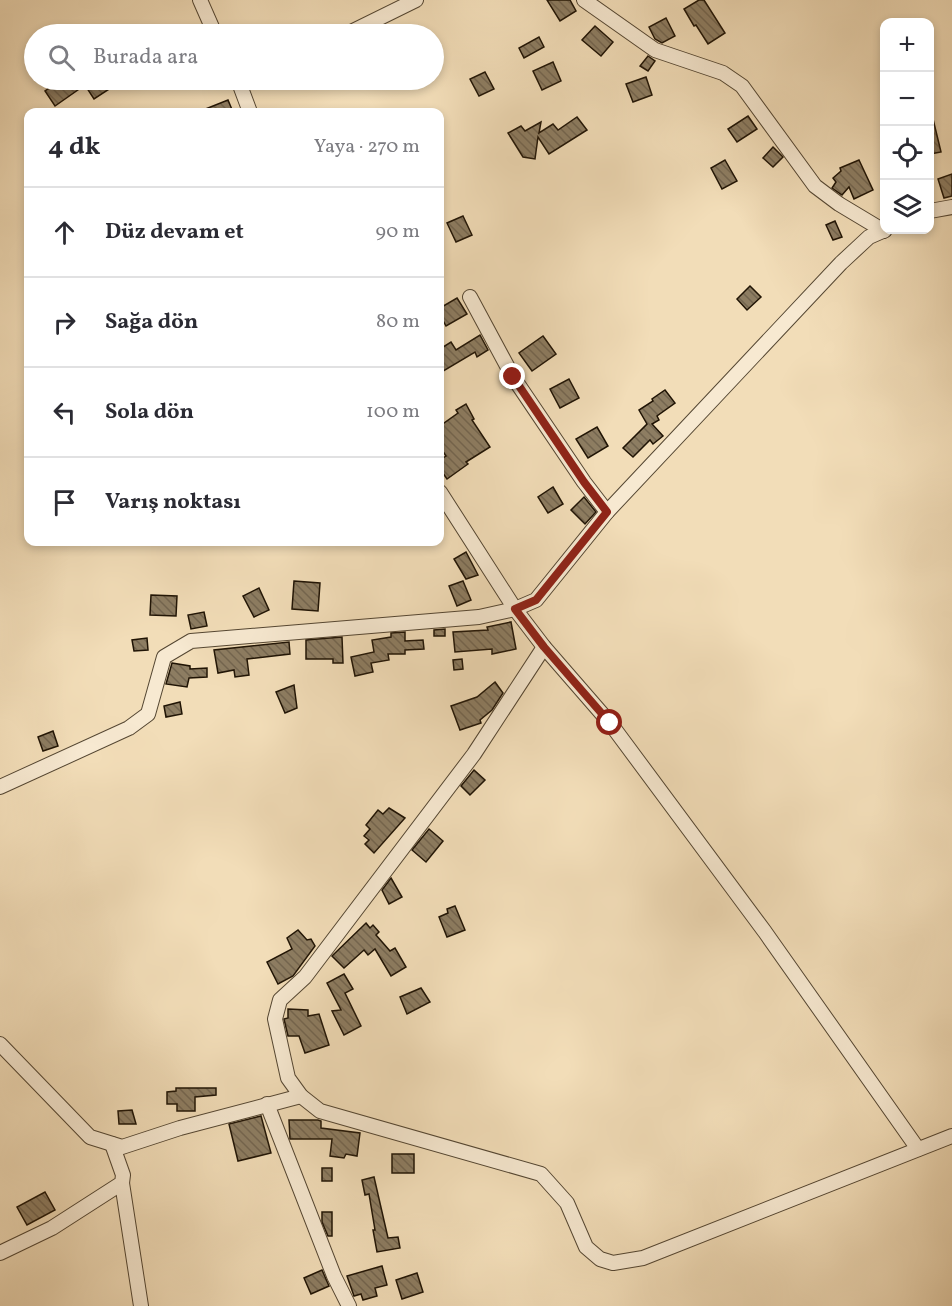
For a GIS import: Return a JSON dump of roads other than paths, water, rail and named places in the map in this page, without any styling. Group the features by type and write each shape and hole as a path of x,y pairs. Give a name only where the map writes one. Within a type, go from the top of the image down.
{"street":[{"path":"200,0 211,24"},
{"path":"367,24 416,0"},
{"path":"584,0 655,50 723,73 742,87 815,186 838,204 880,227"},
{"path":"244,90 249,108"},
{"path":"934,210 952,207"},
{"path":"0,787 129,728 148,714 164,657 191,641 479,617 515,609 536,600 607,512 841,263 869,237 880,232"},
{"path":"470,297 513,377 607,512"},
{"path":"444,498 515,609 544,647 610,723 765,932 918,1149"},
{"path":"544,647 474,754 305,977 280,1000 275,1019 288,1078 301,1096 320,1111 541,1174 567,1203 586,1247 600,1259 613,1263 643,1258 952,1136"},
{"path":"0,1044 90,1137 122,1147 180,1128 301,1096"},
{"path":"267,1104 334,1275 349,1306"},
{"path":"112,1144 123,1175 122,1183 141,1306"},
{"path":"0,1253 52,1228 122,1183"}]}
